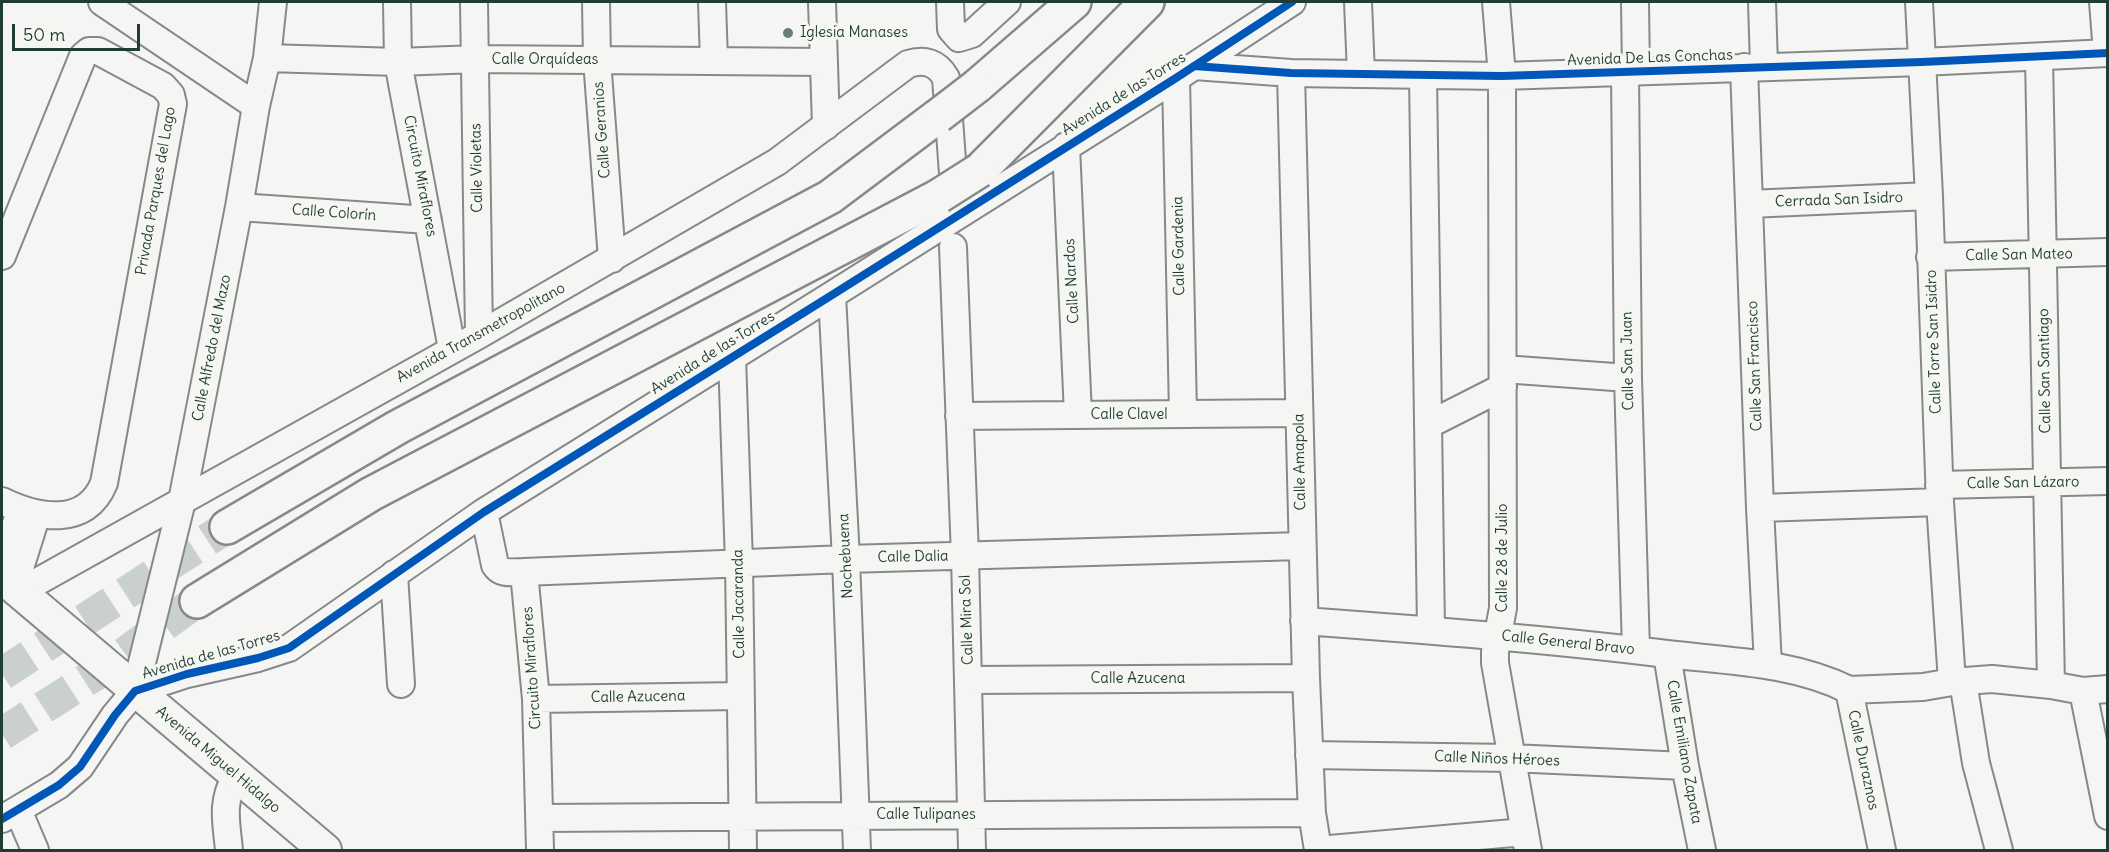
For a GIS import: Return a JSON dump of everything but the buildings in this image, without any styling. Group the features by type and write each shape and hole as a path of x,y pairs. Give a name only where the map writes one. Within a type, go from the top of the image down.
{"highway":[{"path":"227,527 398,427 830,197 977,86 1074,2"},
{"path":"197,601 371,494 947,206 1147,2"}],"main road":[{"name":"Avenida Miguel Hidalgo","path":"9,579 135,691 325,850"}],"street":[{"path":"102,2 256,106"},
{"name":"Calle Alfredo del Mazo","path":"135,691 182,501 267,58 273,2"},
{"name":"Circuito Miraflores","path":"397,2 398,62 452,349"},
{"name":"Calle Violetas","path":"474,2 479,335"},
{"name":"Calle Geranios","path":"596,2 597,60 612,259"},
{"path":"712,2 714,61"},
{"path":"822,2 826,126"},
{"path":"950,2 951,29 959,38 972,34 1007,2"},
{"name":"Avenida de las Torres","path":"135,691 187,674 258,658 289,648 484,512 832,295 947,206 1066,146 1292,2"},
{"path":"1358,2 1361,74"},
{"name":"Calle 28 de Julio","path":"1496,2 1502,76 1503,608 1495,651 1511,758 1527,841"},
{"name":"Calle San Juan","path":"1635,2 1630,73 1628,378 1636,650"},
{"name":"Calle San Francisco","path":"1762,2 1754,67 1749,204 1768,665"},
{"name":"Calle Torre San Isidro","path":"1918,2 1929,196 1939,494 1958,681 1976,763 2000,850"},
{"path":"2103,2 2107,53"},
{"name":"Privada Parques del Lago","path":"2,256 83,56 89,51 98,51 163,87 171,96 173,104 104,483 94,502 79,511 65,515 20,508 9,579"},
{"name":"Avenida De Las Conchas","path":"1185,72 1502,76 1922,62 2107,53"},
{"name":"Calle San Santiago","path":"2039,57 2051,685"},
{"name":"Calle Orquídeas","path":"267,58 398,62 476,59 824,62"},
{"name":"Avenida Transmetropolitano","path":"9,579 182,501 479,335 777,162 908,64 919,61 941,69 946,78 947,206"},
{"name":"Calle Gardenia","path":"1183,414 1185,72"},
{"name":"Calle Amapola","path":"1291,73 1304,621 1312,813 1318,850"},
{"path":"1423,75 1431,630"},
{"name":"Calle Nardos","path":"1066,146 1078,415"},
{"name":"Cerrada San Isidro","path":"1749,204 1929,196"},
{"name":"Calle Colorín","path":"239,207 428,220"},
{"name":"Calle Mira Sol","path":"953,247 969,680 972,850"},
{"name":"Calle San Mateo","path":"1930,257 2108,252"},
{"name":"Nochebuena","path":"832,295 846,559 857,850"},
{"name":"Calle Jacaranda","path":"732,357 739,564 743,850"},
{"path":"1428,425 1503,378 1628,378"},
{"name":"Calle Clavel","path":"959,416 1299,413"},
{"name":"Calle San Lázaro","path":"1760,508 1939,494 2046,482 2108,481"},
{"path":"484,512 498,570 524,573"},
{"name":"Calle Dalia","path":"524,573 846,559 1302,546"},
{"name":"Circuito Miraflores","path":"524,573 536,699 540,850"},
{"path":"394,574 401,684"},
{"name":"Calle General Bravo","path":"1304,621 1499,635 1768,665 1839,685 1923,687 1958,681 1992,679 2095,690"},
{"name":"Calle Emiliano Zapata","path":"1667,654 1685,766 1702,850"},
{"name":"Calle Azucena","path":"969,680 1306,678"},
{"name":"Calle Duraznos","path":"1839,685 1882,850"},
{"path":"2095,690 2108,816"},
{"path":"35,850 10,814 58,785 80,767 115,715 135,691"},
{"name":"Calle Azucena","path":"536,699 740,696"},
{"name":"Calle Niños Héroes","path":"1310,755 1511,758 1685,766"},
{"path":"229,850 225,812 228,792 236,775"},
{"name":"Calle Tulipanes","path":"540,818 1312,813"},
{"path":"1318,850 1527,841"}],"tunnel":[{"path":"2,674 227,527"},
{"path":"2,734 99,672 197,601"}],"cycle path":[{"path":"2,819 59,785 80,767 115,715 135,691 187,674 258,658 289,648 484,512 1176,78 1292,2"},
{"path":"1194,66 1291,73 1502,76 1922,62 2108,53"}],"place":[{"name":"Iglesia Manases","path":"788,33"}]}
